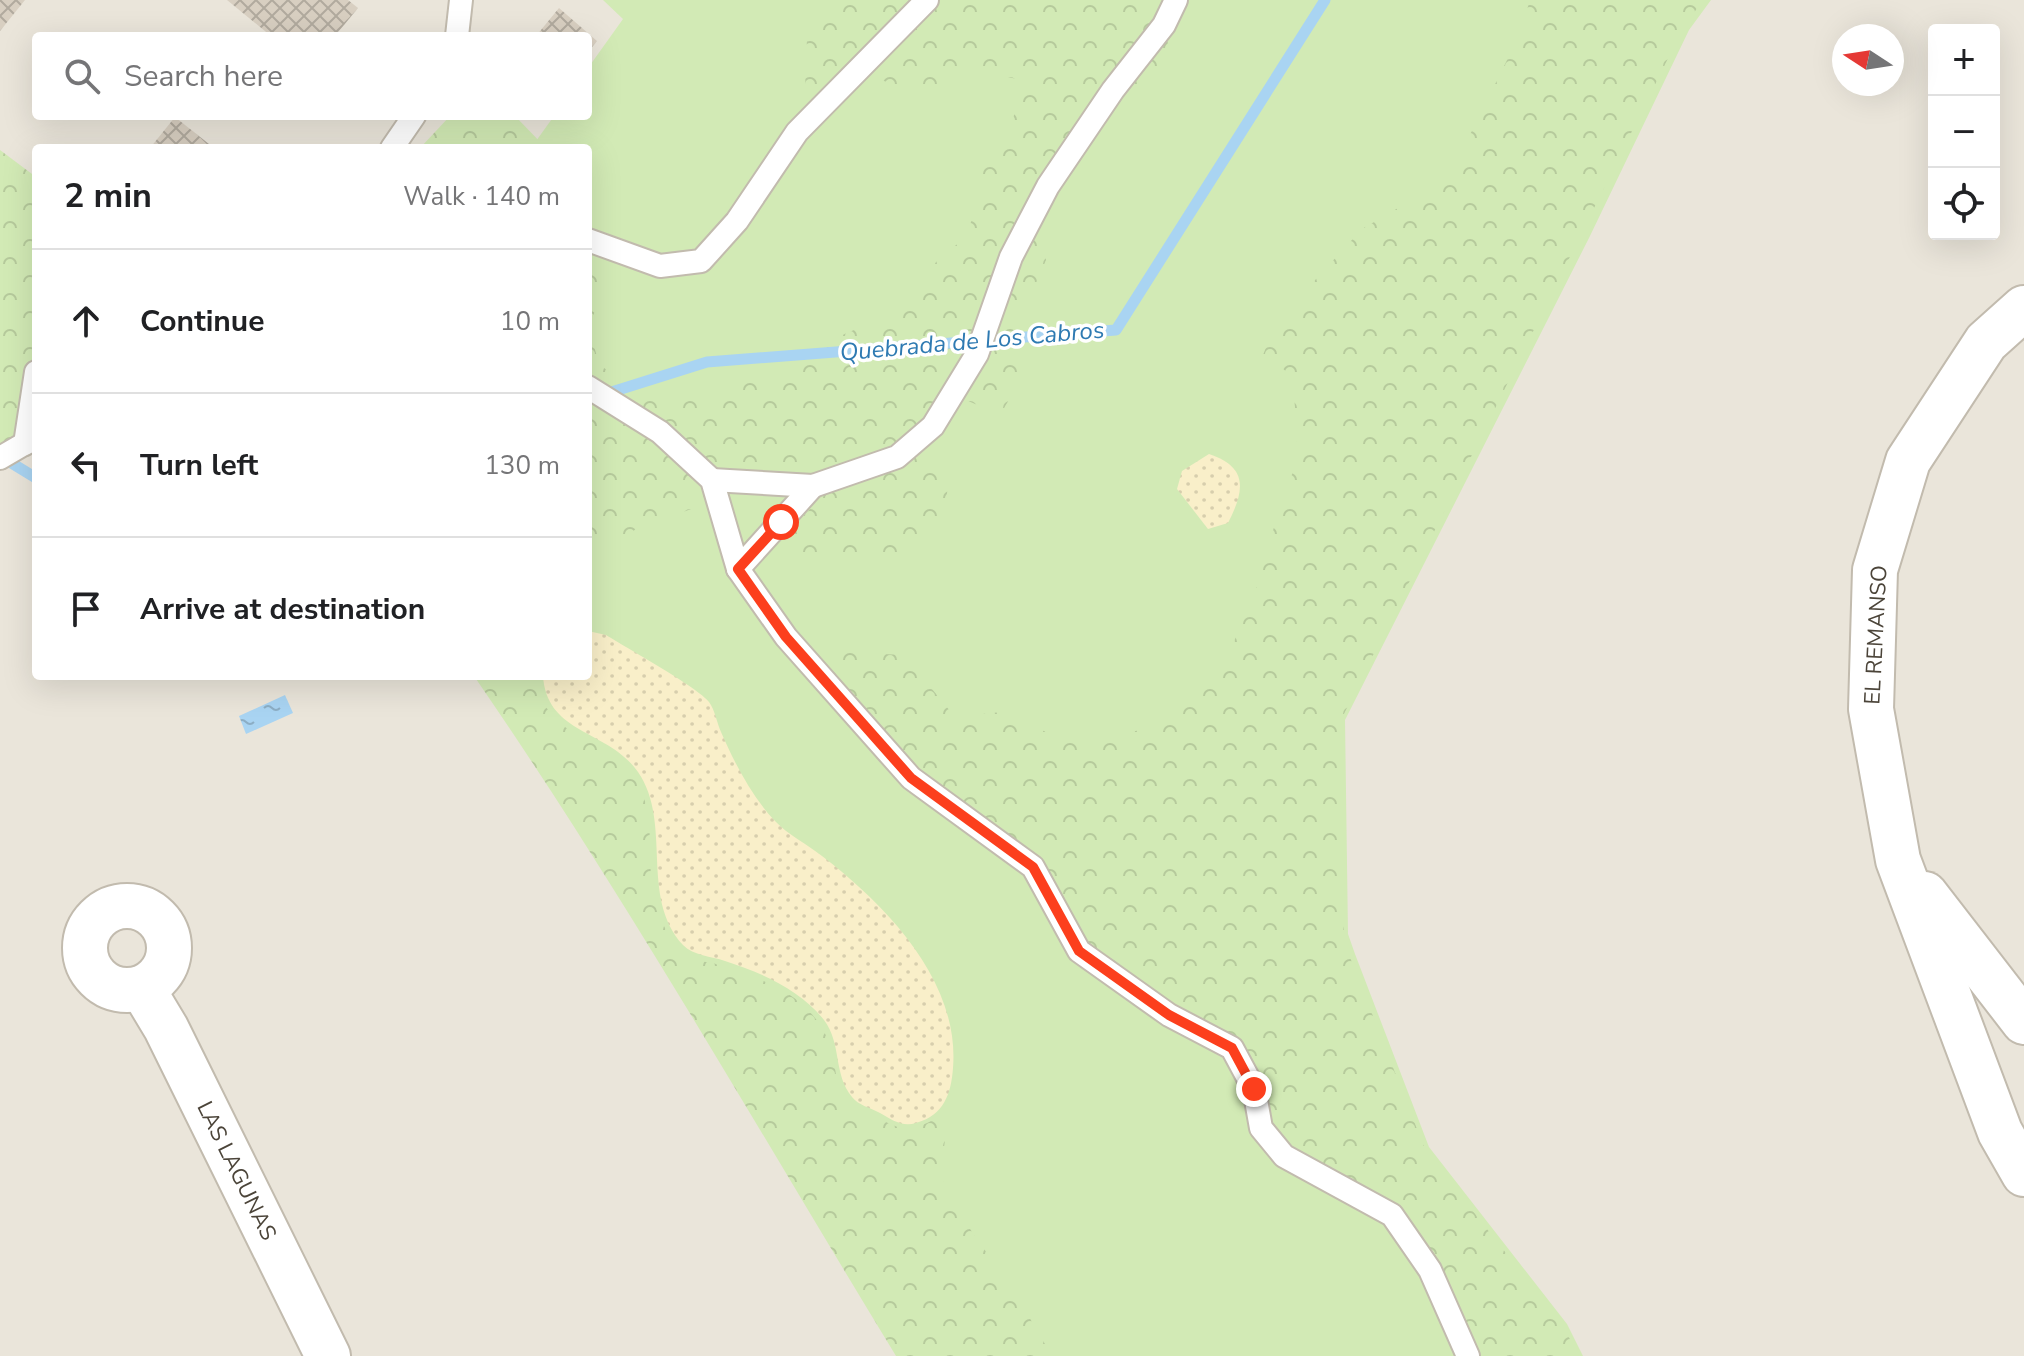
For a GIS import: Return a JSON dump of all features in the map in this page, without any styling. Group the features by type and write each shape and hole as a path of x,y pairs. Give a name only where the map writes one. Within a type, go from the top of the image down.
{"street":[{"name":"EL REMANSO","path":"2024,308 1986,342 1908,461 1875,570 1871,709 1898,860 2012,1125 2024,1174"},
{"name":"EL REMANSO","path":"1898,860 2024,1022"},
{"name":"LAS LAGUNAS","path":"142,988 166,1028 328,1356"}],"lane":[{"path":"457,32 461,0"},
{"path":"592,241 660,266 701,261 737,221 797,132 927,0"},
{"path":"712,480 813,486 897,457 933,426 977,354 1011,257 1048,186 1113,90 1164,25 1176,0"},
{"path":"395,144 411,120"},
{"path":"592,390 660,432 712,480 738,569 786,637 911,778 1033,867 1079,951 1169,1015 1232,1048 1254,1089 1261,1128 1284,1156 1392,1215 1430,1270 1468,1356"},
{"path":"0,458 30,440 32,417"},
{"path":"738,569 813,486"}],"shaded area":[{"path":"0,0 2024,0 2024,1356 0,1356"}],"green space":[{"path":"603,0 1711,0 1689,30 1589,238 1345,720 1348,934 1355,954 1429,1147 1567,1324 1583,1356 901,1356 531,750 480,680 592,680 592,144 534,144 551,120 592,120 592,62 623,19"},
{"path":"839,0 1167,0 1168,58 1122,109 1071,132 1041,179 1041,228 1046,260 1023,313 1017,386 1000,415 948,392 916,427 918,451 948,480 940,517 926,537 896,561 870,557 787,557 782,540 820,498 814,470 726,475 691,509 670,517 643,521 626,539 592,539 592,339 599,364 644,399 680,404 760,375 795,371 840,336 912,305 936,262 968,235 986,156 1013,120 1021,80 967,68 931,86 910,88 872,76 804,115 807,38"},
{"path":"1530,0 1703,0 1683,28 1338,726 1344,942 1426,1152 1563,1325 1578,1356 1475,1356 1397,1210 1288,1151 1267,1125 1260,1086 1173,1009 1084,947 1038,863 915,773 808,645 860,653 904,655 955,717 1001,712 1062,739 1112,737 1151,727 1181,704 1230,651 1259,582 1280,505 1298,459 1293,376 1263,355 1271,335 1305,291 1362,229 1448,179 1518,38"},
{"path":"446,120 519,120 542,144 424,144"},
{"path":"0,150 32,174 32,429 0,445"},
{"path":"592,262 609,270 598,295 592,323"},
{"path":"477,680 539,680 542,697 550,713 575,733 606,750 633,775 647,810 655,905 679,950 691,958 733,969 765,982 804,1006 818,1021 828,1039 838,1085 851,1105 903,1128 917,1127 937,1118 946,1133 940,1176 963,1219 1015,1293 1052,1356 896,1356 690,1013"}],"sand":[{"path":"1209,454 1231,466 1240,481 1240,490 1228,523 1208,529 1177,489 1182,471"},
{"path":"592,632 606,635 677,678 709,702 738,767 767,812 786,831 822,856 870,898 914,948 932,976 952,1036 953,1068 948,1095 933,1115 916,1123 902,1123 858,1102 842,1079 830,1029 815,1009 792,991 766,977 720,959 697,954 683,945 670,926 662,905 654,814 638,772 611,747 567,721 555,710 544,680 592,680"}],"water":[{"path":"285,695 293,713 246,734 239,716"}],"building":[{"path":"0,0 25,0 0,31"},
{"path":"227,0 348,0 358,8 338,32 266,32"},
{"path":"559,8 587,32 539,32"},
{"path":"173,120 179,120 209,144 153,144"}],"waterway":[{"name":"Quebrada de Los Cabros","path":"602,395 707,362 1116,330 1325,0"},
{"name":"Quebrada de Los Cabros","path":"0,456 32,476"}],"route":[{"path":"781,522 738,569 786,637 911,778 1033,867 1079,951 1169,1015 1232,1048 1254,1089"}]}
